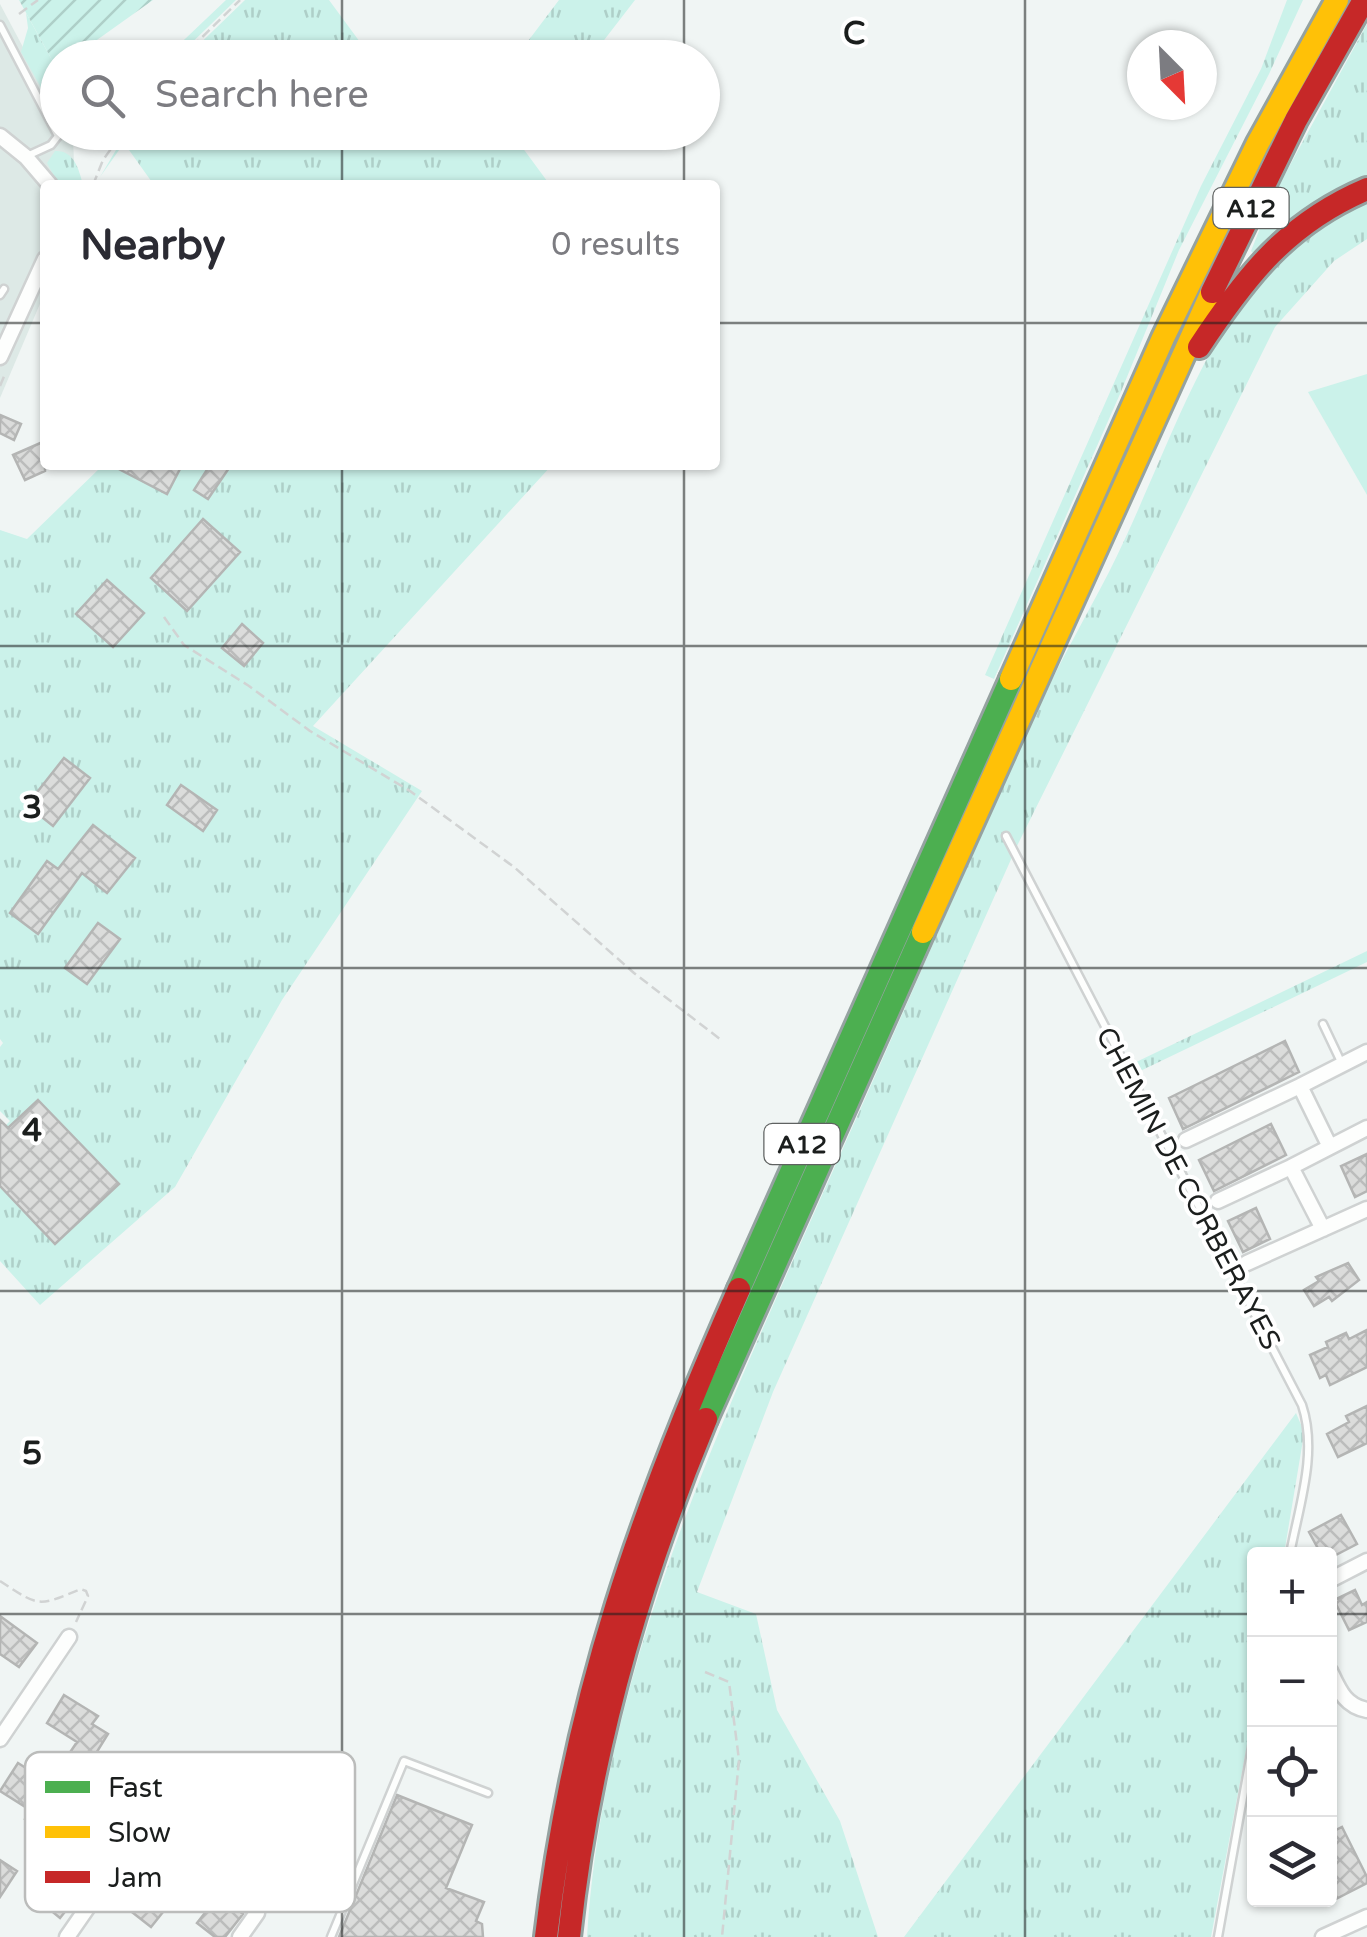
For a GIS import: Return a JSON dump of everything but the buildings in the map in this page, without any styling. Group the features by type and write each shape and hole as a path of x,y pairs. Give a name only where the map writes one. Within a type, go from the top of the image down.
{"highway":[{"path":"1297,71 1316,0"},
{"name":"A12","path":"546,1937 559,1829 590,1686 633,1546 684,1413 1136,396 1198,263 1337,0"},
{"name":"A12","path":"569,1937 582,1833 605,1719 636,1608 674,1502 774,1263 1150,422 1244,223 1364,0"},
{"path":"1150,422 1260,260 1308,218 1367,189"}],"street":[{"path":"0,136 46,180"},
{"path":"0,358 40,270"},
{"path":"1186,1140 1367,1052"},
{"path":"1300,1086 1330,1147"},
{"path":"1218,1202 1367,1128"},
{"path":"1291,1166 1322,1229"},
{"path":"1247,1263 1367,1209"},
{"path":"1337,1577 1367,1562"},
{"path":"0,1739 69,1637"},
{"path":"1337,1684 1355,1708 1367,1710"},
{"path":"67,1937 84,1912"},
{"path":"240,1937 257,1913"},
{"path":"1323,1937 1367,1917"}],"lane":[{"path":"0,25 40,102"},
{"path":"26,157 41,150"},
{"name":"CHEMIN DE CORBERAYES","path":"1006,836 1302,1405 1308,1425 1308,1461 1291,1547"},
{"path":"1324,1024 1342,1065"},
{"path":"355,1879 404,1761 488,1793"},
{"path":"1218,1937 1247,1775"},
{"path":"331,1937 341,1912"}],"path":[{"path":"19,14 38,0"},
{"path":"199,40 240,0"},
{"path":"95,180 112,150"},
{"path":"164,617 184,646 249,686 310,731 410,791 514,867 634,972 720,1039"},
{"path":"0,1580 36,1602 86,1591 88,1596 69,1637"},
{"path":"705,1672 729,1682 739,1760 722,1937"}],"shaded area":[{"path":"0,4 40,79 40,150 73,150 75,180 40,180 40,304 0,398"}],"green space":[{"path":"19,0 153,0 97,40 41,40"},
{"path":"226,0 236,0 195,40 184,40"},
{"path":"245,0 329,0 358,40 204,40"},
{"path":"559,0 635,0 604,40 529,40"},
{"path":"1287,0 1303,0 1179,250 994,679 985,675 1201,186 1261,69"},
{"path":"26,13 41,40 40,86 21,52 28,28"},
{"path":"1367,24 1367,179 1254,254 1251,251 1272,198"},
{"path":"129,150 524,150 546,180 150,180"},
{"path":"55,151 67,154 81,180 56,180 47,163"},
{"path":"1367,199 1367,239 1334,261 1275,327 1017,846 773,1392 697,1592 756,1614 777,1710 840,1821 878,1937 587,1937 598,1835 618,1735 677,1540 754,1350 990,816 1221,334 1280,251 1315,225"},
{"path":"1367,374 1367,495 1308,392"},
{"path":"98,470 547,470 313,726 422,791 282,1000 175,1187 40,1305 0,1261 0,1131 10,1121 0,1111 3,1043 0,530 27,539"},
{"path":"1367,951 1367,962 1134,1074 1130,1065"},
{"path":"1296,1413 1303,1440 1285,1547 1247,1547 1247,1745 1211,1937 904,1937"}],"traffic: fast":[{"path":"739,1289 1011,679"},
{"path":"706,1419 923,932"}],"traffic: slow":[{"path":"1011,679 1163,338 1258,143 1337,0"},
{"path":"923,932 1212,292"}],"traffic: jam":[{"path":"1212,292 1296,120 1364,0"},
{"path":"1199,347 1252,275 1291,235 1367,189"},
{"path":"546,1937 574,1766 617,1606 672,1449 739,1289"},
{"path":"569,1937 589,1803 619,1673 658,1545 706,1419"}]}
